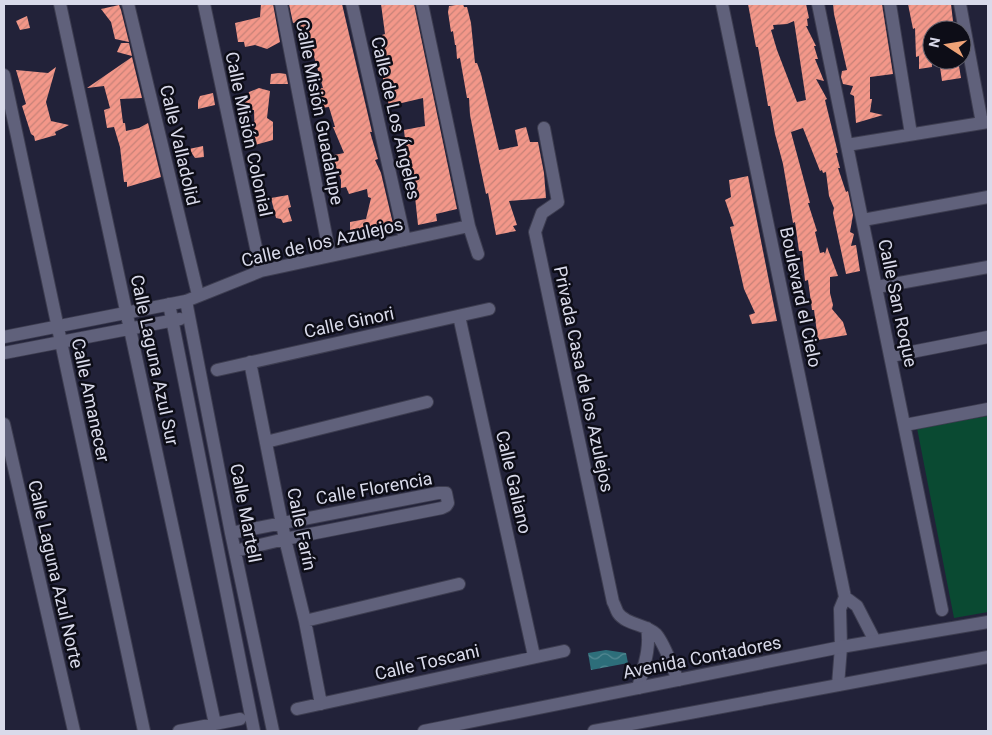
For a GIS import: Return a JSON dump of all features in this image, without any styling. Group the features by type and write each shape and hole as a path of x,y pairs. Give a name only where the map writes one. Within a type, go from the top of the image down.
{"street":[{"name":"Calle Laguna Azul Sur","path":"60,4 215,724"},
{"name":"Calle Valladolid","path":"128,4 198,295"},
{"name":"Calle Misión Colonial","path":"204,4 260,271"},
{"name":"Calle Misión Guadalupe","path":"281,4 330,256"},
{"name":"Calle de Los Ángeles","path":"352,4 405,240"},
{"path":"422,4 469,226 478,254"},
{"name":"Boulevard el Cielo","path":"722,4 846,597 840,609 841,647 838,685"},
{"name":"Calle San Roque","path":"818,4 942,610"},
{"path":"890,4 911,134"},
{"path":"847,145 985,122 960,4"},
{"name":"Calle Amanecer","path":"4,75 144,731"},
{"name":"Privada Casa de los Azulejos","path":"544,128 558,202 542,213 535,232 614,602 619,614 629,621 647,628"},
{"path":"863,220 988,197"},
{"name":"Calle de los Azulejos","path":"4,337 186,301 260,271 469,226"},
{"path":"877,288 988,267"},
{"name":"Calle Martell","path":"186,301 231,533 273,731"},
{"name":"Calle Martell","path":"169,304 254,731"},
{"name":"Calle Ginori","path":"217,370 489,309"},
{"name":"Calle Galiano","path":"459,316 534,656"},
{"path":"4,353 189,318"},
{"path":"891,356 988,338"},
{"name":"Calle Farín","path":"250,362 320,704"},
{"path":"266,442 428,402"},
{"path":"905,425 988,409"},
{"name":"Calle Laguna Azul Norte","path":"4,424 74,731"},
{"path":"207,495 223,491"},
{"name":"Calle Florencia","path":"231,533 364,506 438,493 446,494 448,503 446,506 235,551"},
{"path":"364,506 369,523"},
{"path":"225,583 241,579"},
{"path":"304,621 459,584"},
{"name":"Boulevard el Cielo","path":"846,597 857,606 875,641"},
{"name":"Avenida Contadores","path":"424,731 841,647 988,622"},
{"path":"647,628 659,638 678,680"},
{"path":"638,688 648,648 647,628"},
{"name":"Calle Toscani","path":"297,708 564,651"},
{"path":"594,731 988,656"},
{"path":"179,731 240,719"}],"shaded area":[{"path":"988,416 988,612 954,618 917,428"}],"water":[{"path":"606,650 626,653 628,663 591,670 588,653"}],"building":[{"path":"261,4 273,4 280,42 267,49 255,45 245,47 244,42 238,42 235,23 260,17"},
{"path":"289,4 342,4 372,132 370,132 378,159 375,160 381,173 394,228 350,235 350,222 366,219 371,198 368,197 367,189 349,194 346,187 341,188 341,180 337,168 333,170 330,156 344,153 333,127 335,127 329,107 321,108 321,103 314,105 311,90 323,88 311,47 302,45 297,22 293,23"},
{"path":"381,4 414,4 457,209 436,214 437,221 418,225 413,178 407,158 404,130 425,126 423,98 389,106 380,65 387,64 382,35 385,34"},
{"path":"463,4 464,7 467,7 471,23 475,63 477,63 481,74 499,150 518,146 515,130 526,127 530,142 538,142 544,173 546,198 509,201 517,225 513,226 516,231 496,235 488,193 486,194 479,161 470,115 469,98 467,98 460,58 457,59 456,45 453,31 451,32 448,12 449,6"},
{"path":"748,4 806,4 809,18 807,19 808,26 806,26 816,46 814,46 818,59 815,59 824,81 816,79 827,99 825,100 838,153 836,153 840,168 838,168 846,192 848,191 853,215 850,232 854,234 851,246 856,245 860,271 846,274 833,213 834,208 829,196 826,172 820,171 803,128 791,132 810,203 808,203 817,231 815,232 820,253 824,252 825,254 827,247 838,276 830,277 832,309 843,322 847,335 818,340 808,280 805,281 802,251 799,251 783,164 770,106 768,106 758,47 756,47","holes":["794,21 806,100 797,102 777,50 771,30 774,29 773,25 787,24"]},
{"path":"833,4 882,4 893,74 870,77 870,99 872,99 870,112 883,115 856,123 854,96 850,94 853,86 843,84 841,77 842,71 847,70"},
{"path":"908,4 951,4 953,20 922,20 922,69 919,69 919,56 916,57 915,28 913,29"},
{"path":"119,5 129,42 115,39 111,22 101,9"},
{"path":"27,16 30,28 20,30 16,21"},
{"path":"121,43 129,43 132,56 117,52"},
{"path":"132,57 142,98 120,99 123,123 125,123 126,131 139,128 148,123 161,177 127,187 127,182 124,182 120,147 114,127 107,128 104,110 110,108 104,86 87,88"},
{"path":"56,67 46,102 51,121 69,125 55,132 56,135 35,141 22,106 26,104 16,70 48,73"},
{"path":"940,70 960,70 961,78 942,81"},
{"path":"271,74 286,74 288,84 270,84"},
{"path":"259,88 270,91 267,118 273,122 273,140 255,145 254,110 252,110 251,105 234,104 248,95 249,92"},
{"path":"213,93 215,105 198,109 200,96"},
{"path":"203,146 204,157 195,158 189,149"},
{"path":"748,176 777,321 752,324 749,315 755,313 744,289 730,227 734,226 725,200 731,197 729,180"},
{"path":"288,195 291,207 288,208 292,221 283,223 281,219 276,218 271,198"}]}
